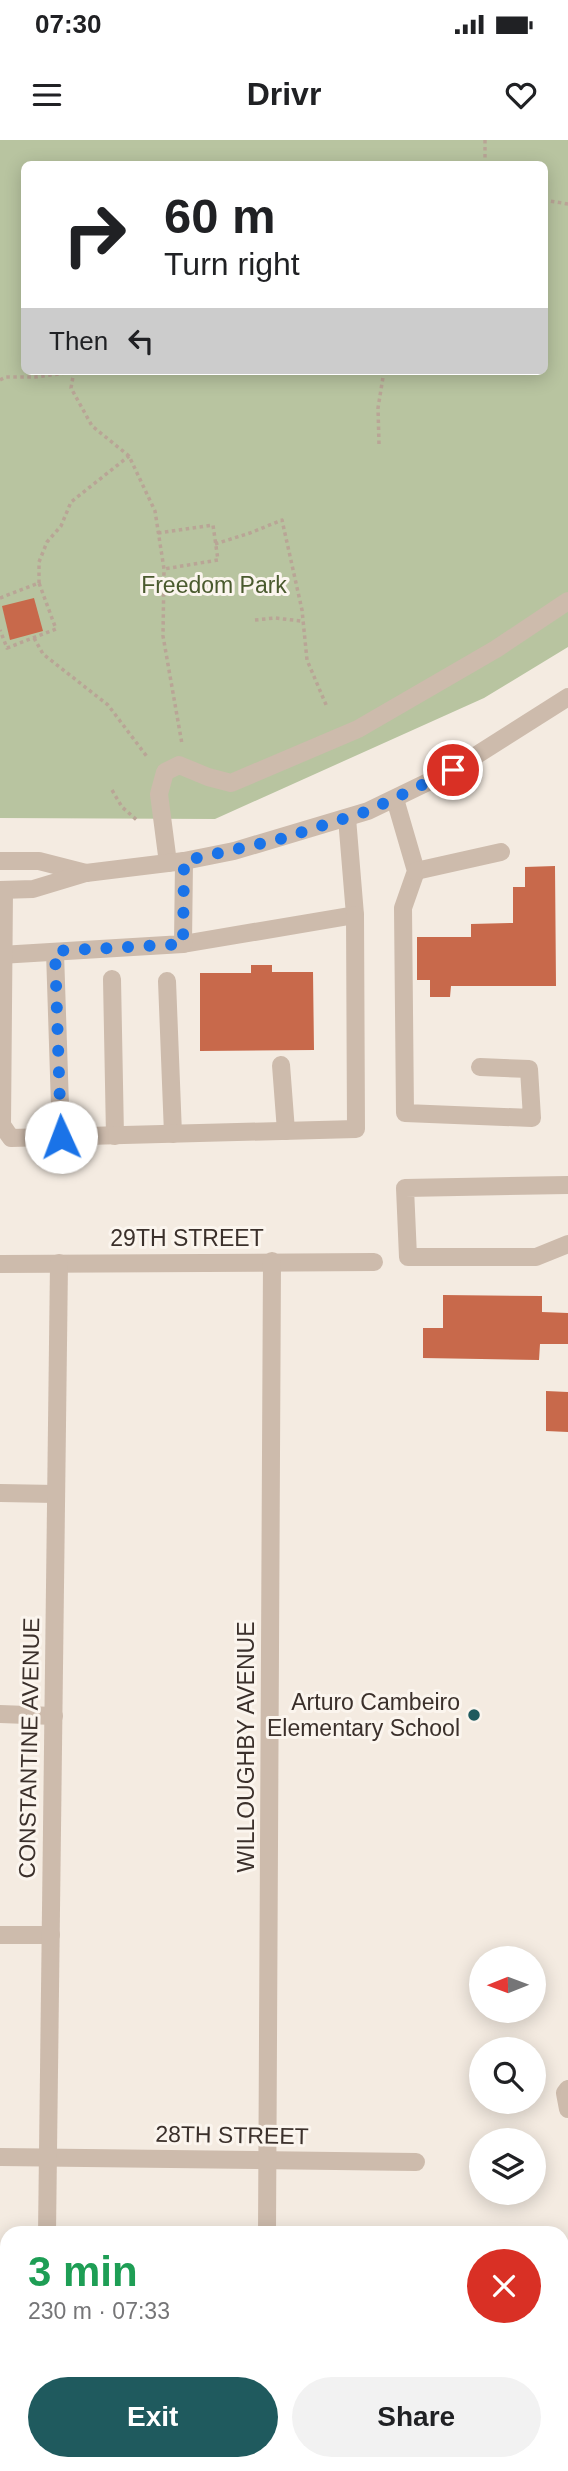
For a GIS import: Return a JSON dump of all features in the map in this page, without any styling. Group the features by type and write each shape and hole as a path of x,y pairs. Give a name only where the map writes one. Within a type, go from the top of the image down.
{"street":[{"path":"183,944 176,862 159,794 165,772 179,765 231,783 358,729 496,649 568,601"},
{"path":"347,818 355,915 356,1129 11,1139 1,1126 2,890 33,889 86,873 176,862 277,840 347,818 395,799 453,770 568,697"},
{"path":"395,799 416,871 403,908 405,1113 532,1118 529,1069 480,1067"},
{"path":"416,871 501,852"},
{"path":"0,862 39,861 86,873"},
{"path":"2,955 183,944 355,915"},
{"path":"55,951 61,1137"},
{"path":"112,979 115,1136"},
{"path":"167,981 173,1134"},
{"path":"281,1065 286,1131"},
{"path":"568,1185 405,1188 408,1257 536,1257 568,1244"},
{"name":"WILLOUGHBY AVENUE","path":"267,2226 272,1261"},
{"name":"29TH STREET","path":"0,1264 374,1262"},
{"name":"CONSTANTINE AVENUE","path":"47,2226 59,1263"},
{"path":"0,1493 57,1494"},
{"path":"0,1714 54,1716"},
{"path":"0,1935 51,1935"},
{"path":"568,2089 565,2093 568,2109"},
{"name":"28TH STREET","path":"0,2157 416,2162"}],"path":[{"path":"485,140 485,161"},
{"path":"548,201 568,204"},
{"path":"0,380 6,377 51,375"},
{"path":"73,375 71,388 92,426 129,456 155,511 164,569 163,636 182,744"},
{"path":"379,444 378,408 383,375"},
{"path":"0,630 7,648 56,629 39,583 39,562 47,542 61,526 71,502 129,456"},
{"path":"215,544 282,520 302,610 307,660 327,707"},
{"path":"158,533 213,525 218,560 164,569"},
{"path":"0,598 39,583"},
{"path":"255,620 275,618 301,621"},
{"path":"34,638 43,654 108,705 148,758"},
{"path":"112,790 122,807 138,821"}],"green space":[{"name":"Freedom Park","path":"0,140 568,140 568,647 484,698 215,819 0,818"}],"building":[{"path":"34,598 43,631 10,640 2,606"},
{"path":"555,866 556,986 451,986 450,997 430,997 430,980 417,980 417,937 471,937 471,924 513,923 513,887 525,887 525,867"},
{"path":"251,965 272,965 272,972 313,972 314,1050 200,1051 200,973 251,973"},
{"path":"443,1295 542,1296 542,1312 568,1313 568,1344 540,1344 539,1360 423,1358 423,1328 443,1328"},
{"path":"546,1391 568,1392 568,1432 546,1431"}],"place":[{"name":"Arturo Cambeiro Elementary School","path":"474,1715"}],"route":[{"path":"61,1137 55,951 183,944 184,861 277,840 368,811 453,770"}]}
